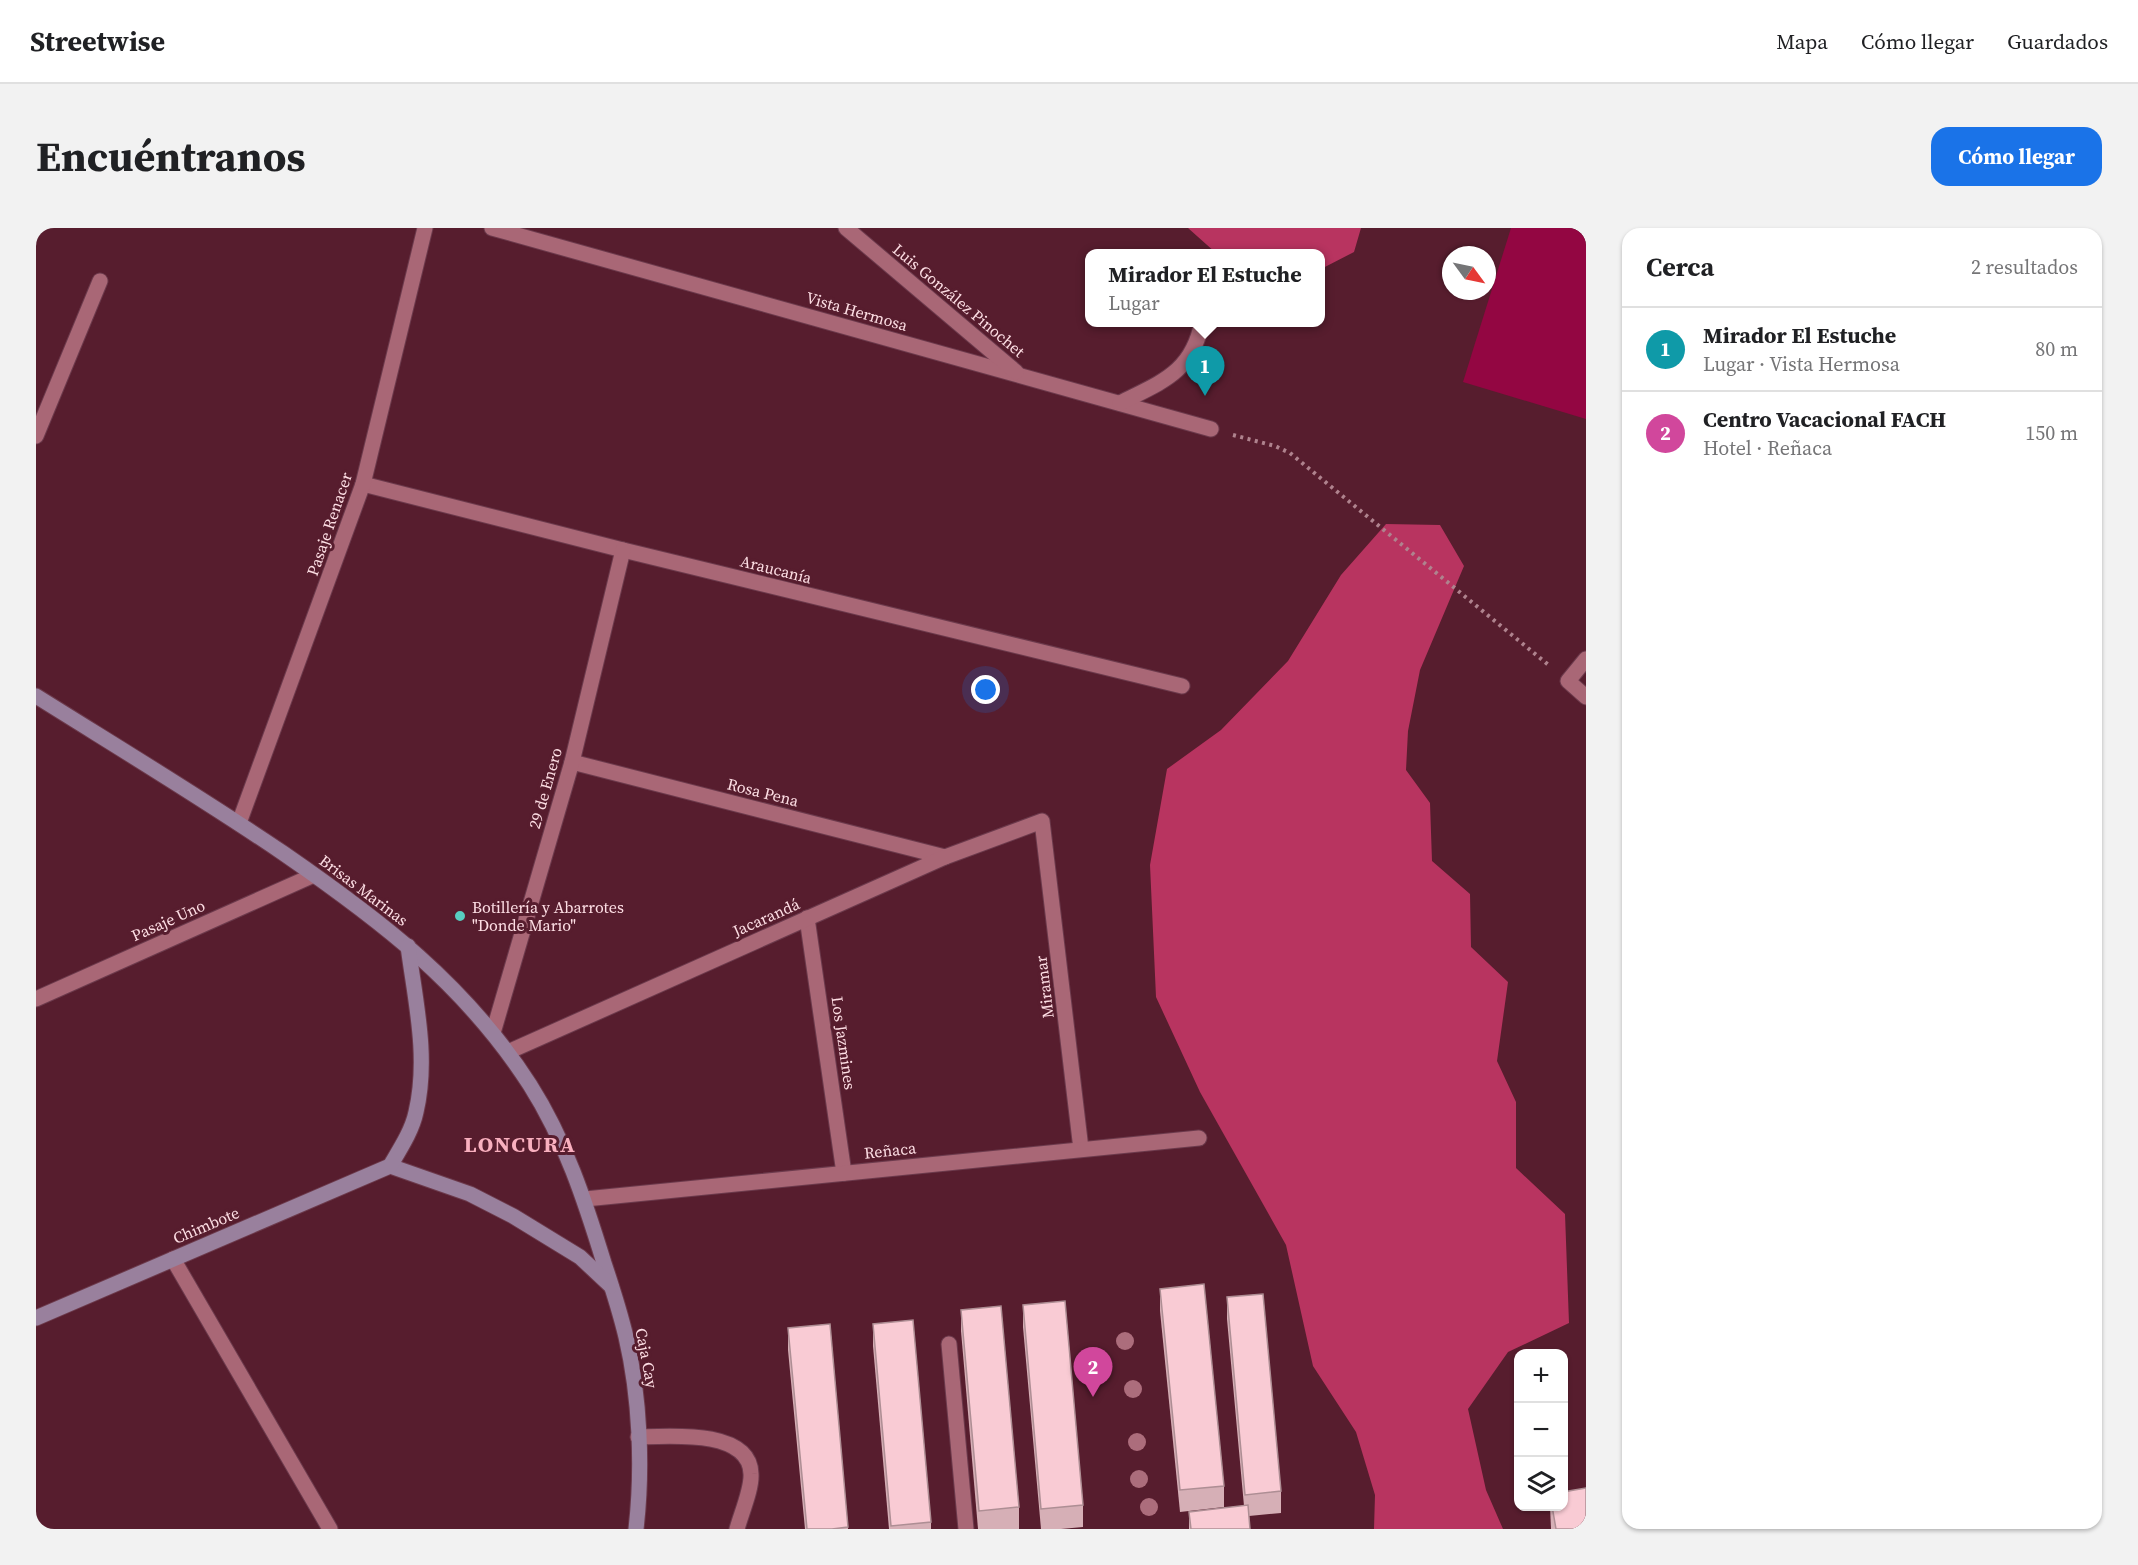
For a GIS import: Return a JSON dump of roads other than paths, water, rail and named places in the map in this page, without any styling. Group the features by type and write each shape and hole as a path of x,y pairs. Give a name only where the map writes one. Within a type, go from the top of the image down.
{"street":[{"name":"Pasaje Renacer","path":"239,823 363,484 425,228"},
{"name":"Vista Hermosa","path":"492,228 1211,429"},
{"name":"Luis González Pinochet","path":"846,228 1021,376"},
{"path":"36,436 100,281"},
{"path":"1120,403 1155,387 1183,365 1200,334 1201,327"},
{"name":"Araucanía","path":"363,484 623,550 1182,686"},
{"name":"29 de Enero","path":"494,1033 572,762 623,550"},
{"path":"1586,659 1568,681 1586,697"},
{"name":"Brisas Marinas","path":"36,696 239,823 314,875 408,946 447,981 494,1033 531,1087 552,1123 585,1198"},
{"name":"Rosa Pena","path":"572,762 945,857"},
{"name":"Jacarandá","path":"508,1052 945,857 1042,821"},
{"name":"Miramar","path":"1042,821 1081,1149"},
{"name":"Pasaje Uno","path":"36,999 314,875"},
{"name":"Los Jazmines","path":"807,918 844,1173"},
{"path":"408,946 422,1048 420,1080 416,1113 390,1166 470,1194 513,1216 580,1257 612,1286"},
{"name":"Reñaca","path":"585,1198 1199,1138"},
{"name":"Chimbote","path":"36,1318 390,1166"},
{"name":"Caja Cay","path":"585,1198 627,1338 636,1400 638,1437 636,1529"},
{"path":"173,1259 330,1529"},
{"path":"949,1344 966,1529"},
{"path":"638,1437 670,1436 720,1441 731,1444 741,1451 747,1458 752,1477 737,1529"}],"place":[{"name":"Mirador El Estuche","path":"1205,396"},
{"name":"Botillería y Abarrotes \"Donde Mario\"","path":"460,916"},
{"name":"Centro Vacacional FACH","path":"1093,1397"}],"district":[{"name":"LONCURA","path":"520,1144"}]}
